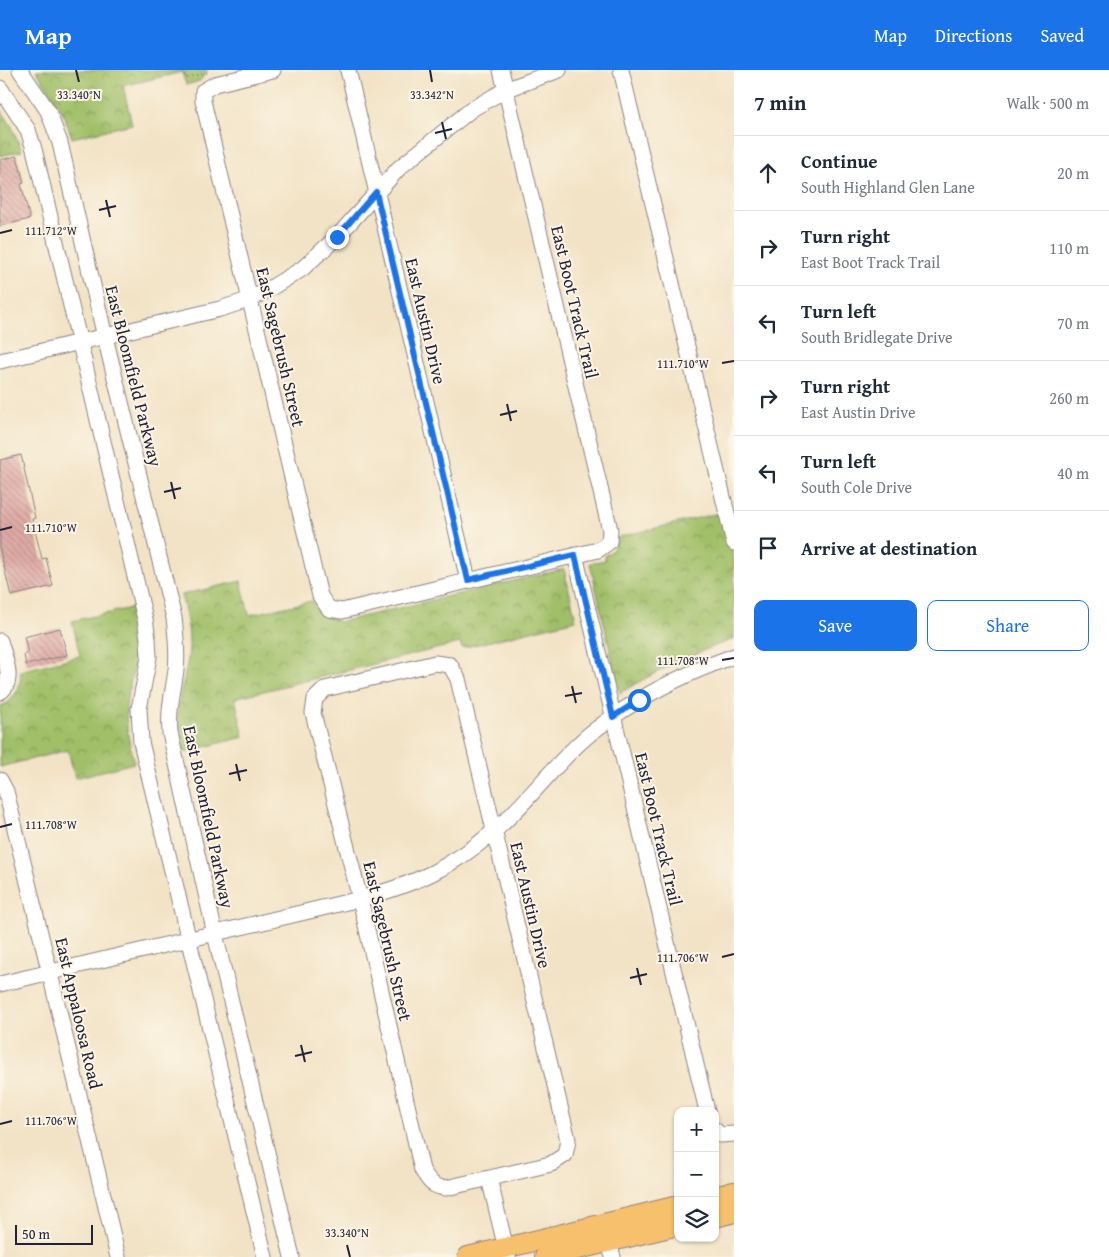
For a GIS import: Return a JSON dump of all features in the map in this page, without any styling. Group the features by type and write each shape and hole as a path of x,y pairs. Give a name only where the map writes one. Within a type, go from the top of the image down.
{"main road":[{"path":"719,1211 730,1199"},
{"path":"468,1257 507,1252 674,1207"},
{"path":"545,1257 611,1249 674,1227"}],"street":[{"name":"East Bloomfield Parkway","path":"20,70 48,111 60,143 105,337 174,618 176,662 169,707 170,734 215,934 292,1257"},
{"name":"East Sagebrush Street","path":"273,70 215,84 203,91 203,101 320,596 329,609 342,611 468,580"},
{"name":"East Austin Drive","path":"348,70 468,580"},
{"name":"East Boot Track Trail","path":"500,70 610,530 609,542 598,550 575,555 706,1107"},
{"path":"0,361 220,309 251,299 302,269 337,237 399,168 472,109 505,90 559,70"},
{"path":"621,70 734,543"},
{"path":"0,88 28,130 34,149 148,639 149,657 139,709 141,742 265,1257"},
{"path":"468,580 575,555"},
{"path":"0,641 9,677 3,689"},
{"path":"0,984 360,899 396,889 434,874 494,832 560,762 591,733 613,717 665,685 734,656"},
{"name":"East Sagebrush Street","path":"450,665 435,663 325,689 315,698 314,713 360,899 422,1170 428,1180 436,1187 446,1188 489,1178"},
{"name":"East Austin Drive","path":"450,665 458,679 568,1140 565,1155 551,1164 489,1178"},
{"name":"East Appaloosa Road","path":"0,780 6,791 118,1257"},
{"path":"489,1178 507,1252"}],"path":[{"path":"183,70 185,78 217,70"}],"green space":[{"path":"36,70 208,70 200,81 186,85 182,72 123,86 132,124 72,138 63,113"},
{"path":"0,108 12,127 22,151 0,156"},
{"path":"723,512 734,560 734,639 676,663 620,693 590,563 605,560 605,555 612,551 619,537"},
{"path":"564,569 576,620 462,648 460,643 235,698 244,737 184,752 178,714 188,659 189,641 188,624 181,595 241,581 249,615 312,601 321,614 340,622"},
{"path":"131,608 137,631 138,645 127,698 126,715 134,763 75,778 68,750 0,767 0,706 13,697 19,687 20,671 80,656 72,621"}],"building":[{"path":"17,156 24,183 21,184 30,219 0,226 0,160"},
{"path":"21,455 35,518 32,519 42,559 46,558 53,586 11,596 0,550 0,460"},
{"path":"60,628 67,655 26,665 24,655 28,653 24,637"}],"route":[{"path":"337,237 376,192 468,580 575,555 613,717 639,700"}]}
